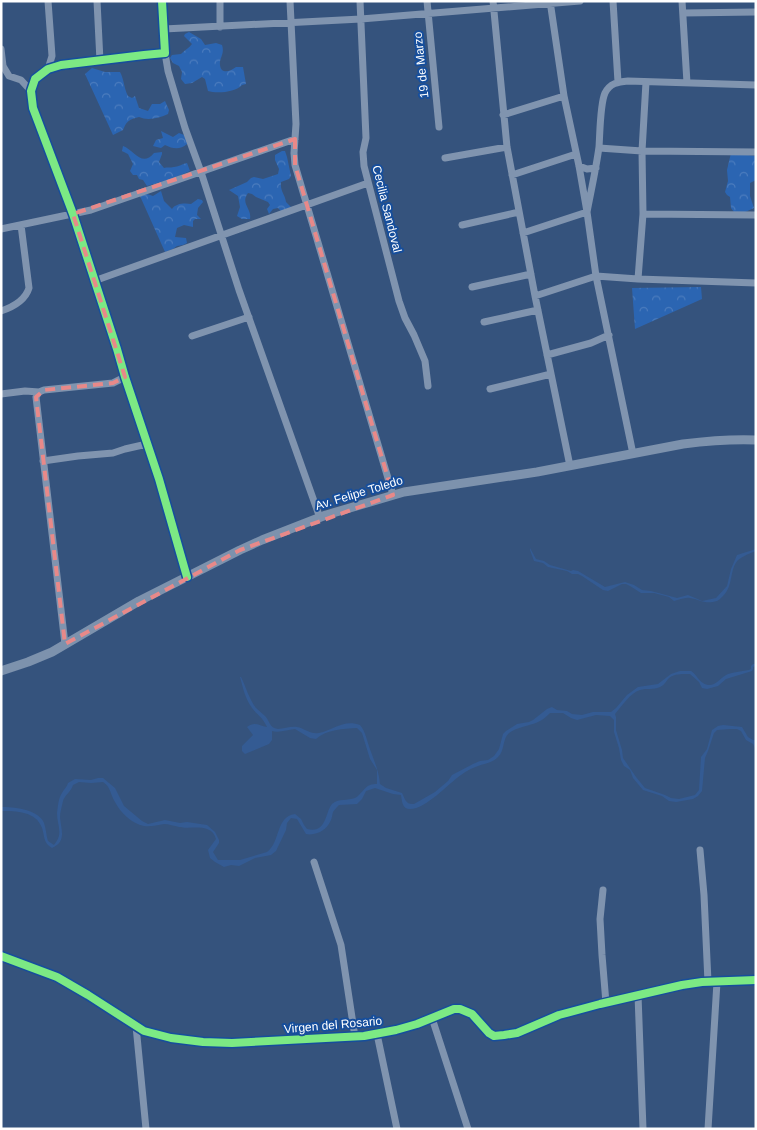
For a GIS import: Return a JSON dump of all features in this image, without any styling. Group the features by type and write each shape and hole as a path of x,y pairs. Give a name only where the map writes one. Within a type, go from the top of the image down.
{"main road":[{"name":"Av. Felipe Toledo","path":"1,671 52,652 139,601 262,540 320,518 393,495 707,441 756,440"}],"street":[{"path":"48,1 52,56 48,69"},
{"path":"97,1 100,60"},
{"path":"162,1 165,54 170,79 249,317 320,518"},
{"path":"220,1 220,27"},
{"path":"290,1 296,124 295,165 393,495"},
{"name":"Cecilia Sandoval","path":"360,1 366,138 363,152 364,166 399,301 425,362 428,386"},
{"name":"19 de Marzo","path":"427,1 438,127"},
{"path":"164,30 291,24 427,14 493,5 580,1"},
{"path":"613,1 618,82"},
{"path":"682,1 686,83"},
{"path":"550,2 564,96 579,166 596,276 633,454"},
{"path":"493,5 507,147 530,274 570,466"},
{"path":"683,13 756,12"},
{"path":"1,49 2,66 9,76 21,80 31,92"},
{"path":"165,54 61,65 48,69 36,79 31,92 33,108 72,214 159,479 187,577"},
{"path":"587,212 599,148 603,100 611,85 618,82 646,82 756,85"},
{"path":"638,279 643,214 642,151 646,82"},
{"path":"503,115 564,96"},
{"path":"1,229 92,210 295,140"},
{"path":"445,158 507,147"},
{"path":"599,148 642,151 756,152"},
{"path":"512,175 576,154"},
{"path":"579,166 596,168"},
{"path":"94,281 368,183"},
{"path":"462,225 519,212"},
{"path":"523,233 587,212"},
{"path":"643,214 756,215"},
{"path":"1,310 9,308 22,299 27,294 29,288 21,225"},
{"path":"472,287 530,274"},
{"path":"535,296 596,276 756,283"},
{"path":"484,322 538,310"},
{"path":"192,336 249,317"},
{"path":"547,355 591,343 609,335"},
{"path":"490,389 551,374"},
{"path":"1,394 25,391 39,392 113,383 125,377"},
{"path":"39,392 36,397 65,644"},
{"path":"43,461 113,453 147,444"},
{"path":"700,850 712,982 708,1129"},
{"path":"314,862 341,944 355,1037"},
{"path":"603,890 600,919 606,1002"},
{"name":"Virgen del Rosario","path":"1,956 57,978 88,995 144,1031 171,1038 232,1043 355,1037 377,1034 396,1030 454,1009 460,1009 472,1014 494,1036 504,1036 559,1015 682,985 756,980"},
{"path":"638,995 643,1129"},
{"path":"432,1018 468,1129"},
{"path":"136,1026 146,1129"},
{"path":"377,1034 397,1129"}],"highlighted area":[{"path":"295,139 295,165 393,495 240,550 65,644 36,397 44,390 113,383 125,377 73,214"}],"green space":[{"path":"189,32 201,39 205,45 216,43 222,45 223,51 220,62 222,70 227,71 236,67 243,67 246,84 231,91 216,92 208,91 205,79 202,77 192,83 185,84 181,79 182,72 179,66 173,63 170,58 172,55 181,54 192,44 184,36"},
{"path":"92,68 105,72 120,72 128,96 132,98 135,96 139,108 148,111 152,104 160,104 165,101 169,110 168,114 154,118 146,119 139,117 132,119 128,121 123,130 113,135 85,74"},
{"path":"161,131 173,137 179,133 184,135 187,139 187,144 176,148 165,145 161,148 153,146 156,140 163,138"},
{"path":"123,146 138,157 146,159 154,153 162,152 159,162 164,168 176,167 187,163 190,171 147,186 143,180 139,179 137,175 133,175 130,171 133,164 128,154 122,151"},
{"path":"285,151 291,176 289,179 281,182 281,188 286,202 292,208 283,213 278,208 273,209 269,214 267,209 270,205 268,202 248,193 245,200 250,219 242,219 237,216 240,207 238,196 229,190 254,177 263,179 278,174 279,169 275,155"},
{"path":"731,153 756,156 756,180 750,183 750,196 754,208 743,213 734,212 731,208 730,197 725,192"},
{"path":"161,191 164,201 172,209 178,205 191,204 198,199 203,202 198,208 197,215 201,219 193,221 193,227 184,225 177,228 175,237 186,238 187,243 165,252 140,196 147,194 153,196"},
{"path":"701,287 702,299 635,329 632,288"}],"shaded area":[{"path":"530,548 536,559 571,571 578,571 605,587 625,582 642,590 677,598 688,595 702,601 716,598 727,586 737,555 756,549 756,551 738,560 735,564 729,587 723,596 718,601 706,602 688,598 674,601 669,597 654,593 641,593 626,584 608,591 603,590 578,574 548,567 543,563 534,561"},
{"path":"753,664 756,664 756,666 753,667 752,671 726,679 718,686 707,689 702,688 699,682 690,674 673,676 660,687 643,689 636,692 626,700 615,714 616,730 623,758 645,788 671,798 679,799 695,795 699,790 701,757 707,749 712,730 723,725 742,727 748,737 756,740 755,748 753,744 746,740 741,731 737,729 717,730 714,733 705,758 702,791 693,799 676,802 669,801 662,796 643,790 621,760 614,732 614,720 610,716 596,715 577,720 563,713 550,713 540,721 509,733 505,738 502,752 496,759 465,772 423,805 407,809 403,804 401,795 375,788 366,791 357,804 339,805 333,812 327,827 317,833 306,834 297,819 291,818 287,823 286,830 276,851 271,855 255,858 239,866 231,865 224,867 210,858 208,850 216,839 210,830 184,828 166,824 144,826 135,823 120,810 109,788 103,782 79,782 73,785 64,799 61,809 62,835 60,842 52,848 46,842 42,828 35,818 25,813 1,811 1,807 12,808 30,811 40,817 44,823 48,841 54,845 59,837 57,813 59,800 68,783 75,779 91,780 103,778 115,788 124,806 142,821 148,824 165,820 207,825 215,832 219,840 213,852 218,860 240,860 267,852 271,848 284,820 289,816 295,814 301,819 307,829 314,830 318,828 322,825 334,802 355,798 368,786 377,784 377,770 370,759 362,733 357,728 330,731 316,739 310,738 295,729 280,732 272,731 272,740 269,744 245,754 242,751 242,746 253,735 247,727 255,724 267,727 250,704 240,677 256,708 265,716 271,726 275,728 297,727 316,733 349,723 360,725 379,775 380,784 402,793 407,803 414,804 435,792 452,775 494,756 506,731 517,724 533,720 547,709 552,707 572,714 582,715 593,712 611,712 627,695 638,687 658,684 671,674 680,671 691,671 701,682 710,685 728,674 749,670"}],"cycle path":[{"path":"162,1 165,53 61,65 48,69 35,79 31,91 33,108 73,214 159,479 187,577"},
{"path":"1,956 57,977 144,1031 171,1038 232,1043 364,1036 417,1024 454,1009 460,1009 472,1014 494,1036 504,1035 517,1033 559,1015 682,985 702,982 756,980"}]}
